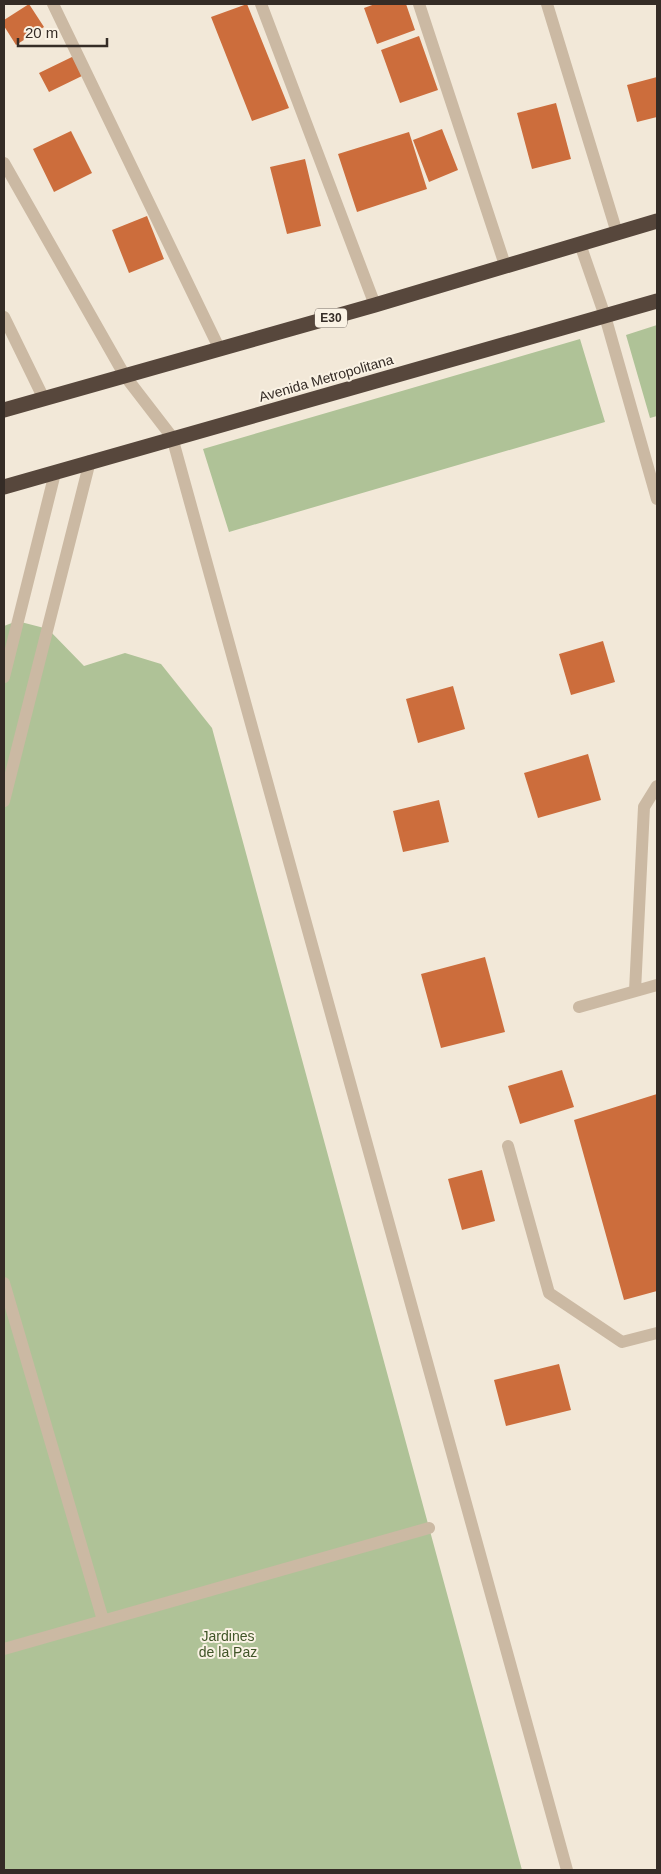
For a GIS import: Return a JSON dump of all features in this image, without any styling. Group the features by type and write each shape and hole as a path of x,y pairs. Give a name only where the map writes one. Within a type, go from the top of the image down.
{"highway":[{"name":"E30","path":"4,410 220,350 657,220"},
{"name":"Avenida Metropolitana","path":"4,487 657,301"}],"street":[{"path":"53,4 220,350"},
{"path":"261,4 374,305"},
{"path":"419,4 505,266"},
{"path":"547,4 617,233"},
{"path":"4,163 126,376 172,438 567,1870"},
{"path":"580,244 605,316 657,499"},
{"path":"4,317 44,399"},
{"path":"4,801 90,462"},
{"path":"4,677 55,473"},
{"path":"635,991 644,807 657,786"},
{"path":"579,1007 657,985"},
{"path":"508,1146 549,1293 622,1342 657,1332"},
{"path":"4,1283 103,1620"},
{"path":"4,1649 429,1528"}],"green space":[{"path":"657,325 657,416 650,418 626,335"},
{"path":"580,339 605,422 229,532 203,449"},
{"name":"Jardines de la Paz","path":"17,621 48,629 84,666 125,653 161,664 212,728 522,1870 4,1870 4,626"}],"building":[{"path":"29,4 44,27 16,45 4,26 4,20"},
{"path":"247,4 289,108 252,121 211,17"},
{"path":"375,4 406,4 415,30 377,44 364,8"},
{"path":"419,36 438,90 400,103 381,50"},
{"path":"74,56 84,75 49,92 39,73"},
{"path":"657,77 657,117 637,122 627,85"},
{"path":"556,103 571,159 532,169 517,113"},
{"path":"442,129 458,170 429,182 413,140"},
{"path":"71,131 92,173 54,192 33,149"},
{"path":"409,132 427,189 357,212 338,154"},
{"path":"305,159 321,226 287,234 270,167"},
{"path":"147,216 164,259 129,273 112,230"},
{"path":"603,641 615,682 571,695 559,654"},
{"path":"453,686 465,729 418,743 406,699"},
{"path":"588,754 601,800 538,818 524,773"},
{"path":"439,800 449,842 403,852 393,811"},
{"path":"485,957 505,1032 441,1048 421,974"},
{"path":"562,1070 574,1107 520,1124 508,1086"},
{"path":"657,1094 657,1291 624,1300 574,1120"},
{"path":"482,1170 495,1221 462,1230 448,1179"},
{"path":"559,1364 571,1410 506,1426 494,1380"}]}
